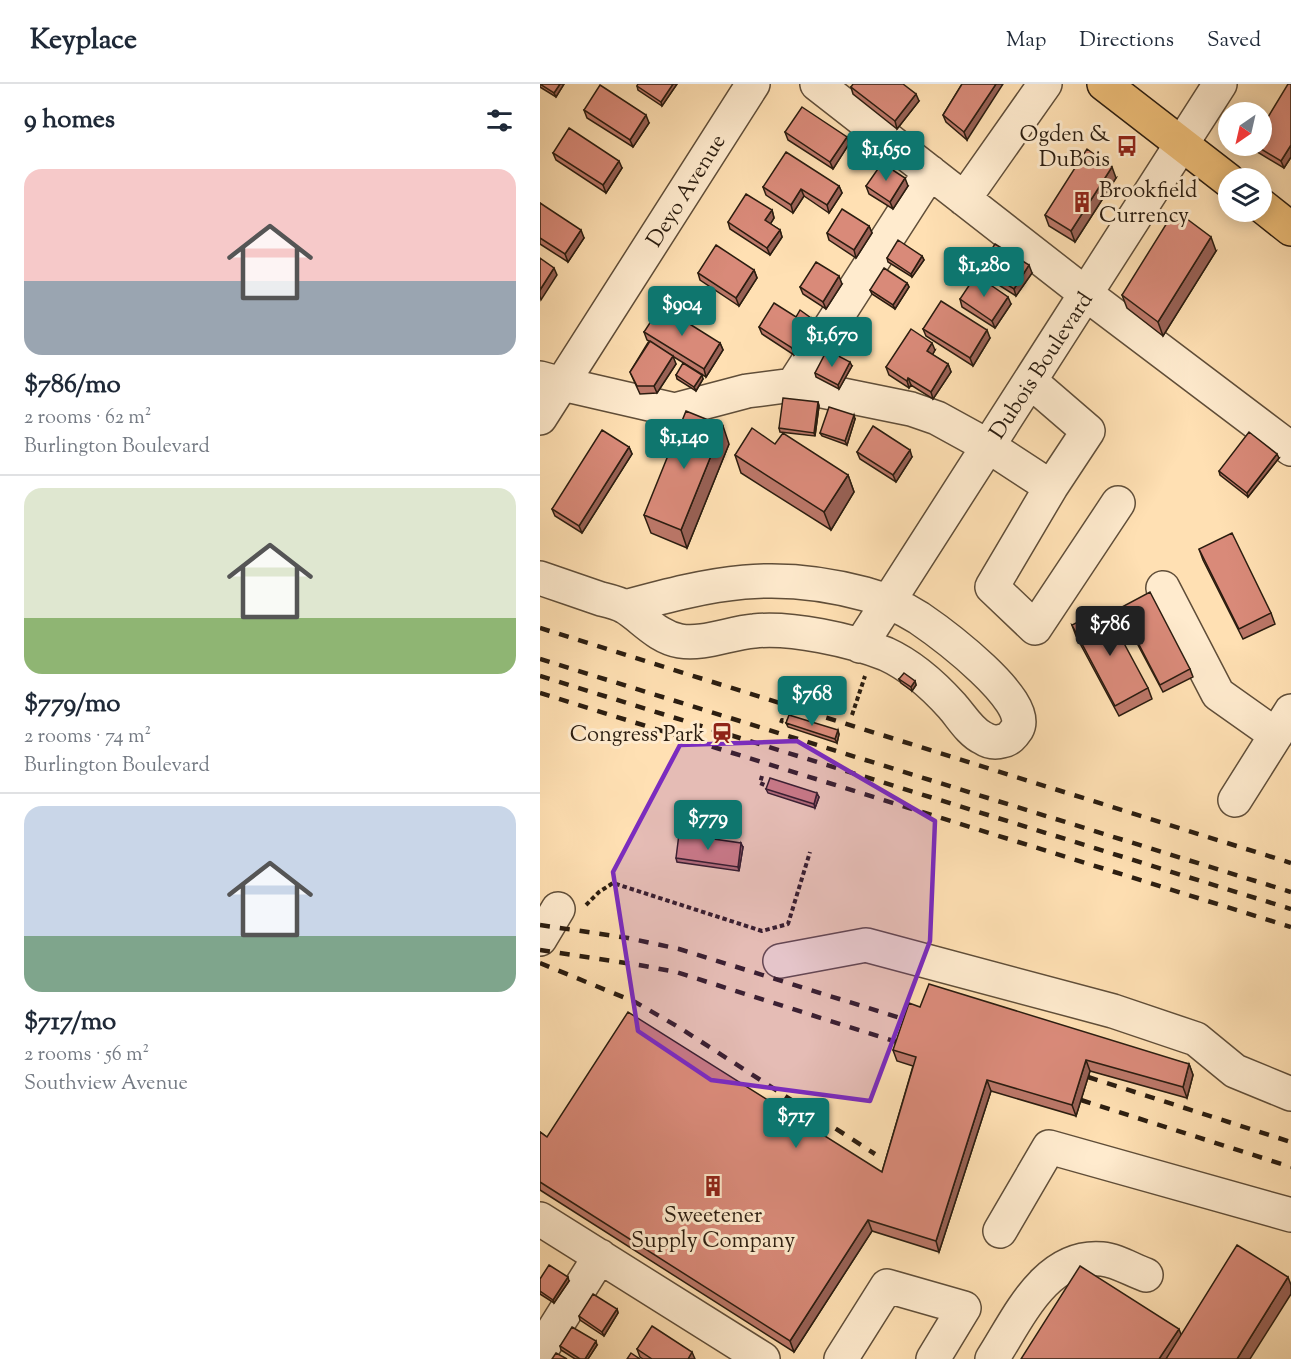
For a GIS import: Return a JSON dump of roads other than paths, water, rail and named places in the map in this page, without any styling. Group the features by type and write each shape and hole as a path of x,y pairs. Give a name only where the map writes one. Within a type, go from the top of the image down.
{"main road":[{"path":"1104,84 1218,172"},
{"path":"1272,214 1291,229"}],"street":[{"name":"Deyo Avenue","path":"540,418 551,381 753,84"},
{"path":"817,84 1086,294 1291,449"},
{"path":"964,199 1045,84"},
{"name":"Dubois Boulevard","path":"860,646 1220,84"},
{"path":"793,385 930,172"},
{"path":"551,381 675,410 747,391 793,385 910,409 937,418 988,446 1051,487"},
{"path":"1030,381 1088,431 1051,487 992,587 1035,628 1118,503"},
{"path":"540,578 625,607 638,619 666,637 680,641 695,641 771,630 802,633 860,646 886,654 909,667 951,704 981,738 994,742 1005,741 1014,735 1019,724 1018,713 982,668 942,634 916,616 888,602 837,588 777,579 720,584 625,607"},
{"path":"1163,588 1218,694 1283,723 1235,800"},
{"path":"780,961 866,945 1113,1011 1196,1039 1235,1071 1291,1094"},
{"path":"1000,1231 1048,1147 1291,1215"},
{"path":"540,1219 763,1359"},
{"path":"540,1352 600,1256"},
{"path":"992,1359 1034,1293 1065,1265 1084,1259 1105,1259 1146,1275"},
{"path":"841,1359 887,1286 964,1308 933,1359"}],"railway":[{"path":"540,628 1291,863"},
{"path":"540,659 1291,892"},
{"path":"540,676 1291,909"},
{"path":"540,693 1291,927"},
{"path":"540,925 628,938 679,949 910,1021"},
{"path":"540,950 676,972 903,1044"},
{"path":"540,963 635,1002 680,1028 875,1154"},
{"path":"1088,1077 1291,1142"},
{"path":"1081,1100 1291,1167"}],"place":[{"name":"Ogden & DuBois","path":"1127,146"},
{"name":"Brookfield Currency","path":"1082,202"},
{"name":"Congress Park","path":"722,733"},
{"name":"Sweetener Supply Company","path":"713,1186"}]}
